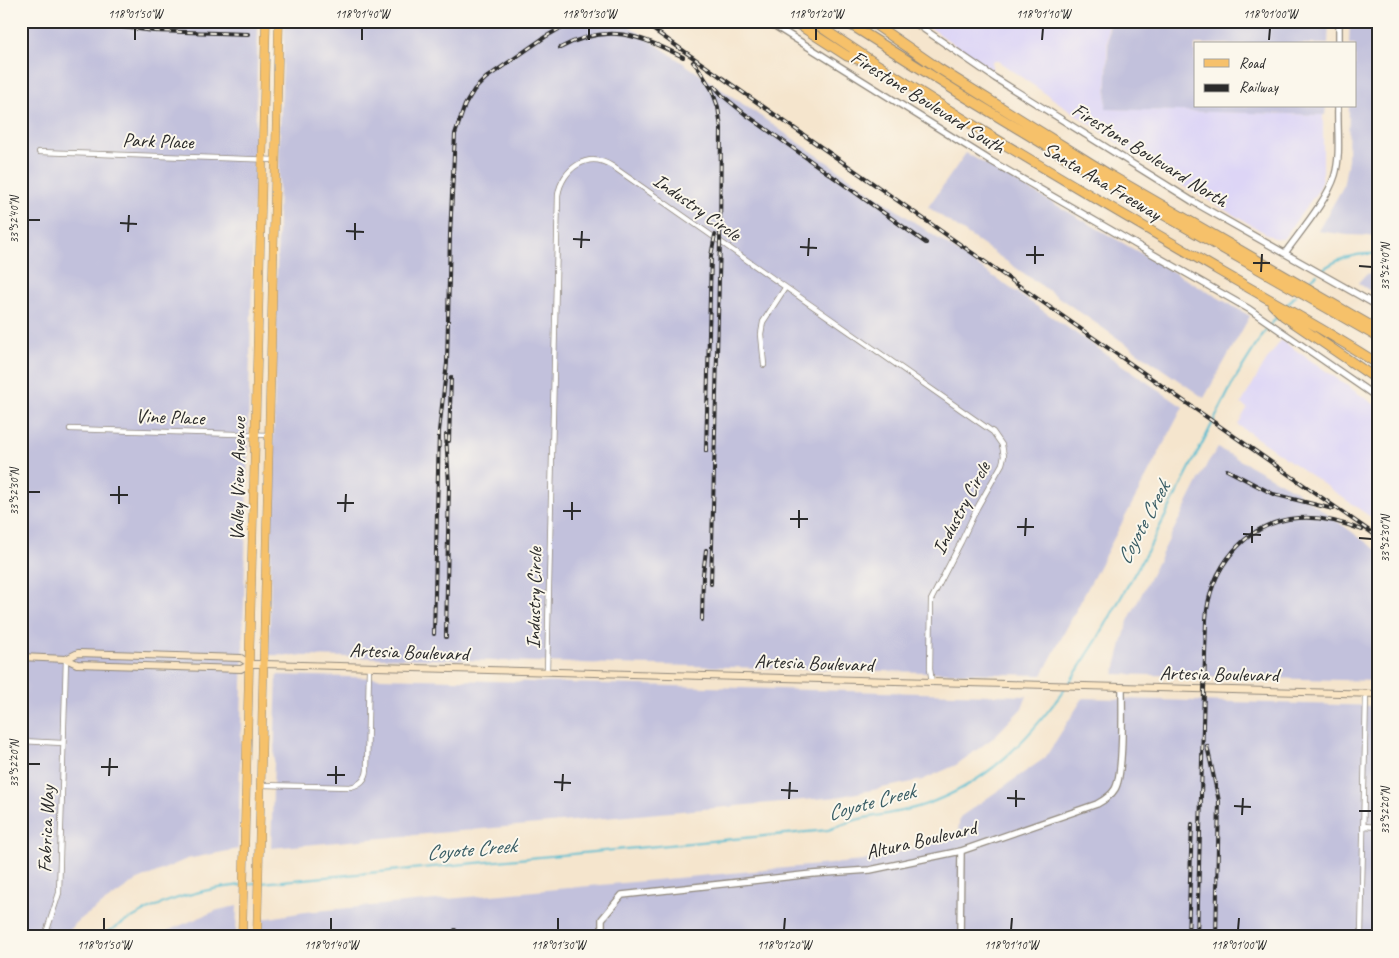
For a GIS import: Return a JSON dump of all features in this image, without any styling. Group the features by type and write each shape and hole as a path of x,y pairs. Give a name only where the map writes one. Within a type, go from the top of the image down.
{"highway":[{"path":"793,21 847,56 874,64"},
{"name":"Santa Ana Freeway","path":"812,21 874,64 1091,196 1266,298 1284,316 1301,322"},
{"path":"845,21 1108,183 1272,272"},
{"name":"Santa Ana Freeway","path":"870,21 938,68 1108,174 1272,272 1378,330"},
{"path":"1318,298 1378,338"},
{"path":"1301,322 1378,364"},
{"path":"1301,322 1378,380"}],"main road":[{"name":"Valley View Avenue","path":"242,937 266,21"},
{"name":"Valley View Avenue","path":"257,937 279,21"},
{"path":"253,544 266,543"},
{"name":"Artesia Boulevard","path":"66,659 78,653 241,658 250,664"},
{"name":"Artesia Boulevard","path":"21,657 66,659 77,664 240,669 250,664 264,664 1378,694"}],"street":[{"name":"Firestone Boulevard South","path":"767,21 1034,186 1258,315 1378,398"},
{"name":"Firestone Boulevard North","path":"912,21 995,78 1184,196 1378,306"},
{"path":"1339,21 1339,42"},
{"path":"1286,253 1327,194 1335,176 1338,108"},
{"name":"Park Place","path":"39,152 276,160"},
{"name":"Industry Circle","path":"547,672 558,195 565,175 574,166 586,161 595,160 609,164 993,432 1002,445 1004,456 1002,464 977,508 931,600 930,668 932,683"},
{"path":"764,365 763,322 785,288"},
{"name":"Vine Place","path":"70,429 269,434"},
{"name":"Fabrica Way","path":"42,937 46,934 59,893 66,659"},
{"path":"261,785 350,787 361,783 366,776 367,770 369,667"},
{"name":"Altura Boulevard","path":"602,937 602,919 622,895 812,874 870,870 961,850 1097,804 1110,795 1116,787 1119,777 1122,688"},
{"path":"1361,937 1366,694"},
{"path":"21,741 63,743"},
{"path":"1363,826 1378,827"},
{"path":"960,937 961,850"}],"shaded area":[{"path":"21,21 81,21 81,23 258,27 238,849 187,859 136,881 79,920 63,937 21,937"},
{"path":"285,21 622,21 1183,407 1042,675 269,655 280,127"},
{"path":"921,21 1108,21 1106,109 1323,115 1323,171 1320,188 1283,239 1274,238 1164,175 998,61 992,61 992,71"},
{"path":"1109,21 1329,21 1328,42 1194,42 1194,108 1326,108 1325,115 1106,109"},
{"path":"1350,21 1378,21 1378,236 1318,231 1343,187 1348,160 1349,108 1356,108 1356,42 1349,42"},
{"path":"966,153 1250,316 1204,398 928,207"},
{"path":"1378,272 1378,296 1358,283 1366,274"},
{"path":"1281,340 1378,407 1378,522 1238,425 1247,408 1241,404"},
{"path":"1218,448 1294,490 1378,551 1378,681 1114,674 1128,621 1208,462"},
{"path":"277,675 1027,696 1022,708 993,738 956,765 922,780 837,797 271,848"},
{"path":"1083,698 1378,706 1378,937 262,937 263,919 305,912 863,861 957,838 960,817 1045,758"},
{"path":"237,906 236,937 152,937 218,910"}],"waterway":[{"name":"Coyote Creek","path":"1321,271 1327,266 1348,257 1362,254 1378,254"},
{"name":"Coyote Creek","path":"1305,284 1317,274"},
{"name":"Coyote Creek","path":"1286,306 1296,295"},
{"name":"Coyote Creek","path":"1068,685 1098,638 1149,548 1235,379 1265,331 1278,316"},
{"name":"Coyote Creek","path":"261,883 828,830 860,819 924,805 968,785 1004,759 1036,726 1065,689"},
{"name":"Coyote Creek","path":"246,884 256,883"},
{"name":"Coyote Creek","path":"100,937 134,917 167,902 202,891 241,885"}],"railway":[{"path":"45,21 68,25 122,27 154,31 248,34"},
{"path":"434,634 439,431 447,363 455,134 465,105 474,90 486,78 545,37 577,21"},
{"path":"641,21 1378,537"},
{"path":"560,48 593,35 623,34 652,43 683,57"},
{"path":"693,62 712,90 718,107 721,128 711,584"},
{"path":"714,86 745,114 926,243"},
{"path":"706,451 711,256 715,235"},
{"path":"449,441 451,377"},
{"path":"446,435 449,484 446,637"},
{"path":"1227,470 1273,494 1333,509"},
{"path":"1197,937 1206,620 1214,583 1222,566 1233,551 1262,528 1279,521 1314,518 1339,522 1362,530"},
{"path":"702,620 703,574 706,550"},
{"path":"1207,746 1219,801 1216,937"},
{"path":"1188,937 1192,824"},
{"path":"455,930 455,937"}]}
